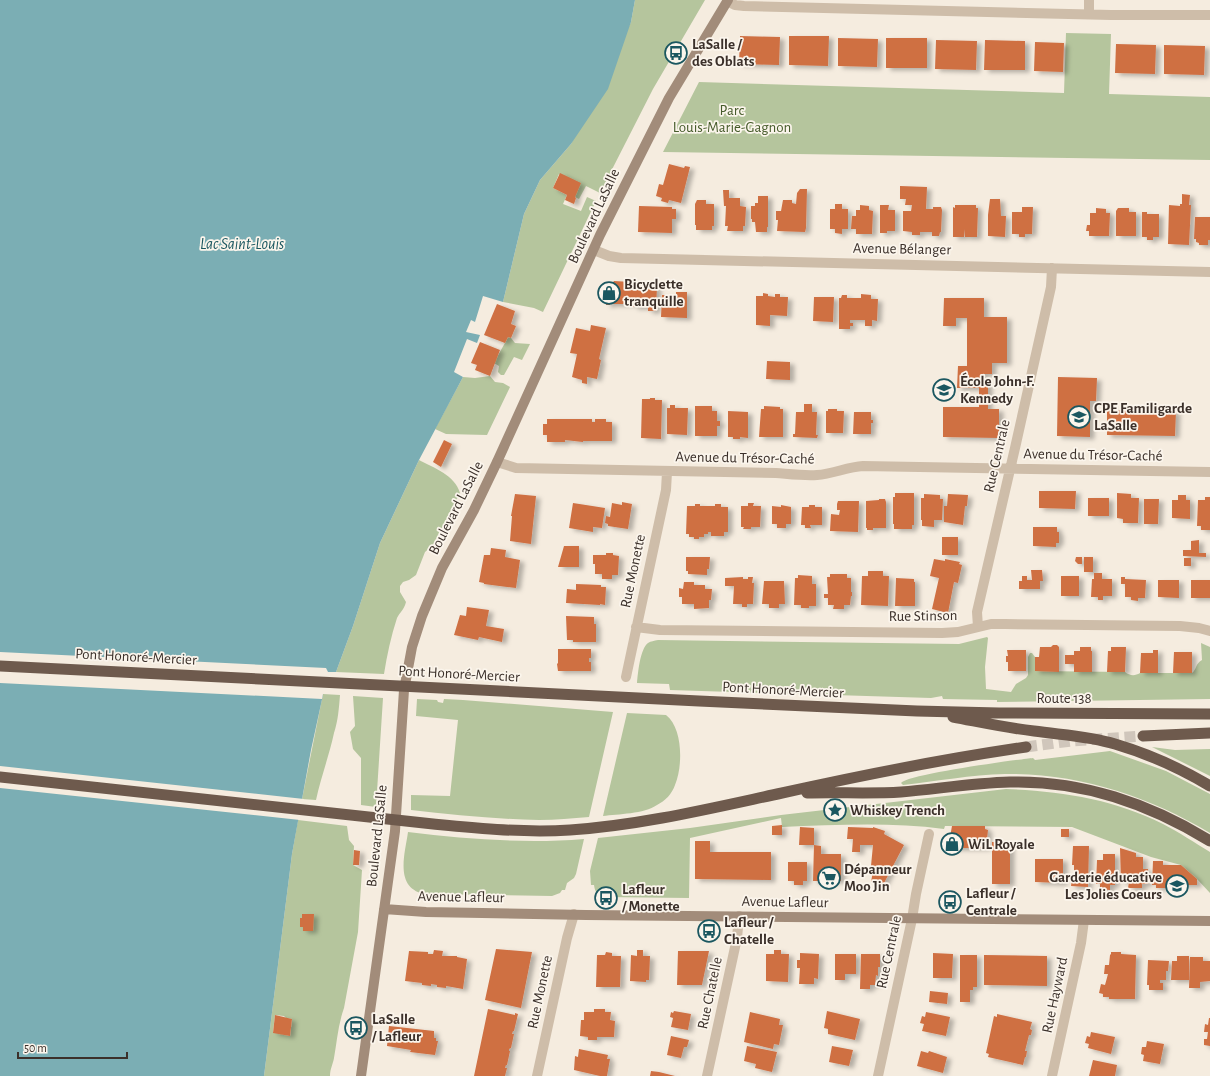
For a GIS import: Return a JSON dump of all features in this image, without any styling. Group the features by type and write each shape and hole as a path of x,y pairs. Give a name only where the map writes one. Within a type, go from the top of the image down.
{"highway":[{"name":"Pont Honoré-Mercier","path":"0,666 606,697 917,711"},
{"name":"Route 138","path":"917,711 1210,714"},
{"path":"917,711 1102,741 1158,759 1210,786"},
{"path":"1143,736 1210,733"},
{"path":"0,777 424,823 480,828 530,830 600,827 668,817 934,762 1026,747"},
{"path":"782,793 901,792 1012,782 1048,784 1089,790 1123,799 1174,820 1210,841"}],"main road":[{"name":"Boulevard LaSalle","path":"361,1076 395,831 403,697 412,647 422,616 434,585 474,510 497,462 600,235 666,104 727,0"},
{"name":"Avenue Lafleur","path":"384,909 426,912 912,919 1210,921"}],"street":[{"path":"727,0 735,5 744,6 1089,14 1210,15"},
{"path":"1089,0 1089,14"},
{"name":"Avenue Bélanger","path":"594,250 621,258 1210,272"},
{"name":"Rue Centrale","path":"978,627 977,612 1051,286 1052,268"},
{"name":"Avenue du Trésor-Caché","path":"497,462 516,468 811,475 825,474 863,466 1210,472"},
{"name":"Rue Monette","path":"626,677 666,490 667,472"},
{"name":"Rue Stinson","path":"636,627 660,630 942,633 958,632 991,624 1164,625 1189,626 1210,631"},
{"name":"Rue Centrale","path":"878,1076 929,834"},
{"name":"Rue Monette","path":"537,1076 568,934 574,914"},
{"name":"Rue Chatelle","path":"707,1076 737,938 739,916"},
{"name":"Rue Hayward","path":"1052,1076 1081,943 1084,920"}],"green space":[{"path":"635,0 705,0 653,89 600,193 586,186 579,199 575,197 559,174 553,188 567,195 563,204 581,211 587,197 596,201 543,312 534,308 503,302 524,214 540,180 571,144 631,22"},
{"name":"Parc Louis-Marie-Gagnon","path":"1066,33 1111,34 1109,94 1210,97 1210,160 663,152 699,82 1064,93"},
{"path":"508,337 515,343 530,344 522,360 514,357 504,375 501,375 498,372 499,366 494,363"},
{"path":"490,376 495,382 503,383 510,387 487,435 446,434 435,429 463,377 475,378"},
{"path":"419,460 437,469 454,481 460,493 433,545 425,552 416,575 403,582 400,586 400,592 406,602 397,618 389,646 384,674 336,672 353,626 380,543"},
{"path":"987,637 985,667 986,689 1011,692 1016,684 1028,675 1028,657 1030,653 1032,653 1035,657 1035,671 1125,672 1132,675 1140,673 1192,673 1198,663 1202,660 1201,643 1210,647 1210,699 997,702 997,700 943,699 942,696 931,698 670,690 669,684 637,683 643,650 651,641 658,640 959,644"},
{"path":"323,694 340,695 339,710 316,800 302,799"},
{"path":"353,696 383,698 376,807 361,805 361,758 353,749 350,732 355,726"},
{"path":"417,699 437,700 438,702 443,703 444,699 463,700 613,712 589,817 545,820 475,816 411,810 411,795 450,796 458,720 416,716"},
{"path":"627,713 666,715 672,721 676,729 680,748 678,777 674,788 668,797 652,808 638,812 603,816"},
{"path":"1152,747 1175,750 1210,749 1210,776"},
{"path":"1110,751 1166,771 1210,794 1210,833 1162,808 1112,789 1086,782 1032,775 1005,774 903,785 901,783 908,779 985,764"},
{"path":"1006,789 1066,794 1106,802 1144,815 1163,824 1210,852 1210,893 1181,865 1151,857 1072,827 945,826 944,829 904,825 823,825 782,827 781,818 690,838 689,898 603,897 597,893 594,885 591,885 590,871 598,838"},
{"path":"298,820 347,826 349,840 354,846 353,865 362,870 358,932 330,1076 264,1076 292,854","holes":["302,914 313,914 313,931 303,931 303,927 300,927 300,918 302,918","275,1015 292,1019 290,1036 273,1032"]},
{"path":"408,832 452,837 518,841 584,839 574,878 567,883 565,890 562,890 560,893 552,896 424,894 415,890 408,884 405,877 404,859"}],"water":[{"name":"Lac Saint-Louis","path":"0,0 635,0 631,22 608,89 571,144 540,180 524,214 503,302 483,296 475,322 471,320 466,332 480,335 477,343 467,339 454,372 463,377 419,460 380,543 353,626 336,672 328,672 311,750 292,854 264,1076 0,1076"}],"pier":[{"path":"0,652 326,668 328,672 338,672 336,674 330,674 325,694 323,694 322,699 0,683"},
{"path":"0,766 304,799 300,820 0,788"}],"building":[{"path":"740,36 780,37 779,65 739,64"},
{"path":"789,36 829,36 828,66 789,65"},
{"path":"838,38 878,39 877,67 838,66"},
{"path":"886,38 927,38 927,68 886,68"},
{"path":"936,40 977,41 976,70 935,69"},
{"path":"985,40 1025,41 1025,70 984,70"},
{"path":"1035,42 1064,43 1063,72 1034,71"},
{"path":"1116,44 1156,45 1155,74 1115,73"},
{"path":"1164,45 1205,46 1204,75 1164,74"},
{"path":"669,164 684,168 685,166 690,167 681,203 669,200 668,203 661,201 662,198 656,196 659,184 663,185"},
{"path":"560,173 581,183 575,197 574,204 565,200 567,195 553,188"},
{"path":"900,186 927,187 926,209 941,207 942,210 941,232 939,236 932,236 932,232 920,232 920,235 912,235 912,232 903,231 903,211 911,211 912,205 905,205 906,199 900,199"},
{"path":"800,189 807,189 805,232 777,231 778,220 776,220 776,211 781,211 783,200 792,200 792,203 796,204 797,193"},
{"path":"723,190 729,190 729,198 740,198 740,206 746,207 745,226 743,226 743,231 727,231 728,226 725,226 726,206 724,206"},
{"path":"1182,194 1190,195 1189,245 1168,244 1169,205 1180,206 1180,204 1182,204"},
{"path":"758,196 768,196 767,232 756,232 755,222 752,222 751,219 751,206 755,206 755,203 758,203"},
{"path":"990,199 1000,199 1001,216 1006,216 1005,237 988,236"},
{"path":"697,200 706,200 706,204 714,204 714,226 712,226 712,230 696,230 695,204"},
{"path":"835,204 842,204 842,209 848,209 848,229 842,229 842,234 835,233 835,229 830,229 830,209 835,209"},
{"path":"860,205 869,206 869,210 873,211 872,234 856,234 856,229 851,229 852,216 856,216 856,210 860,210"},
{"path":"880,205 889,205 888,210 895,210 895,231 880,233"},
{"path":"955,205 976,205 976,208 978,208 977,237 965,237 964,229 964,237 953,237 953,207 955,208"},
{"path":"639,206 672,207 672,209 676,209 676,219 672,219 672,233 638,232"},
{"path":"1022,207 1033,207 1032,234 1025,234 1025,237 1019,237 1019,234 1012,234 1012,212 1022,212"},
{"path":"1096,208 1106,209 1106,213 1110,213 1109,236 1089,236 1089,231 1086,231 1087,225 1090,225 1090,213 1096,213"},
{"path":"1118,208 1129,208 1129,212 1136,212 1136,236 1116,236 1116,211"},
{"path":"1142,212 1147,212 1147,214 1159,214 1159,237 1153,237 1153,240 1147,240 1147,237 1142,237"},
{"path":"1195,217 1210,217 1210,240 1208,240 1208,245 1199,245 1199,243 1196,242 1196,239 1194,239"},
{"path":"614,281 648,283 648,286 657,286 656,311 648,311 648,307 633,307 634,304 606,305 607,285 611,285"},
{"path":"676,292 687,292 687,318 661,317 662,295 676,295"},
{"path":"763,293 768,294 768,296 775,297 775,294 780,294 780,297 788,297 787,316 770,315 770,326 756,325 756,296 763,296"},
{"path":"861,294 871,295 871,299 878,299 877,321 872,320 872,326 865,326 865,320 850,320 850,323 853,323 853,326 850,326 850,329 839,329 839,298 841,298 842,295 847,295 847,298 861,298"},
{"path":"814,297 834,297 833,322 813,321"},
{"path":"944,298 984,298 984,317 1007,317 1007,363 992,363 992,374 983,374 983,383 988,383 988,409 999,409 999,438 943,437 943,407 979,407 979,388 957,388 958,366 967,366 967,318 956,318 956,326 943,326"},
{"path":"497,304 515,311 511,324 516,326 511,338 508,337 505,343 484,335"},
{"path":"591,325 606,328 599,359 601,360 597,379 587,377 587,384 582,383 582,380 572,377 577,354 570,353 576,328 590,331"},
{"path":"480,342 500,350 490,376 475,370 477,365 471,363"},
{"path":"767,361 790,362 790,380 766,379"},
{"path":"1058,377 1097,378 1096,401 1090,401 1090,437 1057,436"},
{"path":"650,398 662,400 661,439 641,438 642,399"},
{"path":"804,404 812,404 812,412 817,412 817,438 793,437 793,434 795,434 796,412 804,412"},
{"path":"670,405 675,405 675,408 688,408 687,435 667,434 667,408 670,408"},
{"path":"695,406 712,406 712,411 717,411 717,421 720,421 720,426 717,426 717,436 695,436"},
{"path":"764,406 780,407 780,409 783,409 783,437 759,437 761,409 764,409"},
{"path":"828,409 844,411 843,433 826,433 826,411 828,411"},
{"path":"1107,410 1176,411 1175,436 1107,435"},
{"path":"728,411 748,412 748,438 740,437 740,439 733,439 733,437 728,437"},
{"path":"854,412 871,412 871,420 873,420 873,423 871,423 871,434 853,434"},
{"path":"547,419 592,419 592,422 595,422 595,419 606,419 606,422 612,422 612,441 583,442 565,440 565,442 547,442 547,435 543,435 543,424 547,424"},
{"path":"444,440 452,444 441,467 433,462"},
{"path":"1039,491 1076,491 1075,509 1039,508"},
{"path":"895,493 914,493 914,525 912,525 912,529 894,529 893,497 895,497"},
{"path":"1117,493 1131,494 1131,498 1139,498 1138,523 1123,523 1123,519 1117,518"},
{"path":"515,494 536,496 531,544 510,541 511,516"},
{"path":"924,494 940,495 940,499 943,499 942,520 934,520 934,527 922,526 921,498 924,498"},
{"path":"948,494 968,495 963,525 944,522 944,506 947,506"},
{"path":"1178,495 1186,495 1186,500 1190,500 1190,519 1172,518 1172,500 1178,500"},
{"path":"1205,497 1210,497 1210,530 1201,530 1201,526 1197,526 1198,500 1205,500"},
{"path":"1088,498 1109,498 1109,516 1088,516"},
{"path":"885,499 886,502 886,528 873,528 873,530 867,530 866,501"},
{"path":"1144,499 1159,499 1158,524 1144,524"},
{"path":"838,501 859,501 858,532 830,531 831,514 839,515 840,510 837,510"},
{"path":"622,502 632,504 628,529 608,526 608,524 605,523 606,516 610,517 612,503 622,505"},
{"path":"573,503 605,508 602,528 593,527 593,532 569,528"},
{"path":"748,503 754,503 753,506 761,506 760,527 743,529 744,527 741,527 741,506 748,506"},
{"path":"695,504 700,504 700,506 715,506 715,504 721,504 721,507 728,507 728,532 724,532 724,536 711,536 711,532 708,532 708,534 704,534 704,537 699,537 699,539 689,537 689,534 686,534 687,506 695,506"},
{"path":"781,505 791,507 791,524 786,524 786,528 777,528 777,524 772,524 772,506 781,507"},
{"path":"809,505 822,507 822,525 810,525 811,528 805,528 805,525 801,525 802,507 809,507"},
{"path":"1033,527 1057,527 1057,532 1059,532 1059,543 1056,543 1056,547 1033,546"},
{"path":"942,537 958,537 958,555 942,555"},
{"path":"1199,540 1199,553 1206,553 1206,557 1183,556 1183,550 1191,550 1191,541"},
{"path":"564,546 579,546 579,567 558,567"},
{"path":"491,548 506,550 505,557 520,560 516,588 479,582 484,555 490,555"},
{"path":"606,553 613,553 613,555 619,556 618,575 612,575 612,579 602,579 602,574 595,574 593,555 606,555"},
{"path":"686,557 710,557 707,575 688,574 688,571 686,571"},
{"path":"1076,557 1082,557 1082,564 1078,564 1075,561"},
{"path":"1084,557 1093,557 1093,572 1084,572"},
{"path":"1184,558 1191,558 1191,566 1184,566"},
{"path":"934,559 945,561 945,559 960,562 959,564 962,565 958,583 954,582 948,613 932,609 939,578 930,576"},
{"path":"1031,570 1042,570 1043,581 1040,581 1040,589 1019,589 1019,581 1022,581 1022,576 1027,576 1027,580 1032,580"},
{"path":"868,571 883,571 883,576 889,576 888,606 861,605 862,576 868,576"},
{"path":"1094,573 1102,573 1102,579 1112,579 1112,596 1103,596 1103,600 1098,600 1098,597 1091,597 1092,579 1094,579"},
{"path":"830,574 847,574 847,578 851,578 852,596 850,605 844,605 844,609 833,609 834,605 828,605 828,598 824,598 824,594 828,594 827,577 830,577"},
{"path":"798,575 812,576 812,584 816,584 816,606 801,608 801,605 794,605 795,578 798,578"},
{"path":"1061,576 1079,576 1079,596 1061,596"},
{"path":"743,577 743,579 748,579 748,577 753,577 752,583 754,583 753,604 747,604 747,607 742,607 742,604 733,604 734,586 725,586 725,578"},
{"path":"1121,577 1125,577 1125,579 1146,580 1145,598 1138,598 1138,601 1131,600 1131,597 1125,597 1125,584 1121,584"},
{"path":"896,578 914,579 915,606 895,606"},
{"path":"1158,580 1179,580 1179,598 1158,597"},
{"path":"1191,580 1210,580 1210,598 1191,598"},
{"path":"764,581 784,581 785,604 779,604 779,608 769,608 769,604 762,604"},
{"path":"684,582 694,582 694,585 705,585 705,589 712,589 711,600 709,600 709,608 694,609 694,604 682,604 682,597 679,597 679,588 683,589"},
{"path":"576,584 601,585 601,587 606,587 605,605 566,603 567,589 576,590"},
{"path":"467,607 489,610 486,626 504,629 502,642 479,637 478,640 454,635 460,615 466,616"},
{"path":"566,616 594,617 594,624 596,624 596,642 573,642 573,640 567,640"},
{"path":"1053,645 1057,645 1059,647 1059,672 1035,671 1035,657 1039,657 1040,647 1051,647"},
{"path":"1080,647 1091,647 1092,672 1074,672 1074,664 1065,664 1065,655 1074,655 1074,651 1080,651"},
{"path":"1111,647 1126,647 1125,672 1107,672 1108,651 1111,651"},
{"path":"558,649 591,649 591,658 589,658 589,662 591,662 591,671 558,671"},
{"path":"1007,650 1026,650 1026,671 1008,671 1008,662 1006,662 1006,656 1008,656"},
{"path":"1153,650 1158,650 1158,673 1140,673 1141,653 1153,653"},
{"path":"1174,652 1192,652 1192,673 1173,673"},
{"path":"782,825 782,835 772,835 772,826"},
{"path":"952,826 985,826 985,829 988,830 986,848 948,848"},
{"path":"800,827 814,828 814,845 799,845"},
{"path":"848,827 873,827 885,831 884,834 904,845 883,885 878,882 871,882 874,866 871,866 873,845 860,845 860,852 852,852 853,839 847,839"},
{"path":"1061,829 1069,829 1069,837 1061,837"},
{"path":"695,841 710,841 710,852 771,852 771,880 695,879"},
{"path":"992,842 1010,842 1010,884 992,884"},
{"path":"814,845 821,846 821,854 841,854 841,881 813,881"},
{"path":"1073,846 1089,846 1088,887 1071,886 1072,879 1074,879 1074,865 1072,865"},
{"path":"1120,848 1136,853 1136,857 1143,857 1143,869 1148,869 1148,884 1142,884 1142,888 1128,888 1129,882 1121,882"},
{"path":"354,850 360,851 359,865 353,865"},
{"path":"1103,854 1115,854 1115,885 1110,885 1110,890 1100,889 1100,884 1096,884 1097,860 1103,860"},
{"path":"1035,859 1063,859 1063,883 1035,882"},
{"path":"1153,861 1163,861 1163,865 1181,865 1197,879 1197,885 1181,885 1181,888 1156,888 1156,885 1152,885"},
{"path":"788,862 807,862 807,881 803,881 803,885 794,885 794,881 788,881"},
{"path":"302,914 314,914 313,931 303,931 303,927 300,927 300,918 302,918"},
{"path":"496,949 532,952 521,1008 485,1000"},
{"path":"434,950 443,951 442,956 457,956 467,959 463,989 446,986 446,988 437,987 437,985 431,984 431,986 422,985 422,983 405,981 409,951 428,952 428,954 433,954"},
{"path":"637,950 643,950 643,956 650,956 649,980 646,980 646,982 630,981 631,955 637,956"},
{"path":"774,950 781,950 781,954 789,954 788,982 766,981 766,954 774,954"},
{"path":"678,951 709,951 702,985 677,985"},
{"path":"606,952 612,953 612,956 621,956 620,987 596,987 597,955 605,955"},
{"path":"1111,952 1136,955 1135,999 1109,999 1109,997 1103,997 1103,994 1099,993 1101,984 1105,985 1108,974 1104,974 1105,965 1109,965"},
{"path":"800,953 819,954 818,979 814,978 814,984 799,984 800,968 797,968 797,960 800,960"},
{"path":"933,953 953,954 952,978 933,978"},
{"path":"835,954 856,954 856,974 845,974 845,980 835,980"},
{"path":"861,954 880,954 878,976 876,975 875,985 870,985 870,989 860,989"},
{"path":"960,955 977,955 977,987 973,987 973,990 970,990 970,1002 960,1002"},
{"path":"984,955 1047,956 1047,986 984,985"},
{"path":"1177,956 1189,956 1189,980 1171,980 1172,961 1177,961"},
{"path":"1190,957 1203,957 1203,961 1210,961 1210,981 1200,982 1200,988 1189,988"},
{"path":"1148,960 1169,961 1168,971 1166,971 1166,980 1160,980 1160,983 1163,983 1163,990 1149,990 1149,985 1147,985"},
{"path":"930,991 948,993 947,1004 929,1002"},
{"path":"488,1009 515,1015 515,1013 518,1014 512,1034 514,1034 511,1048 509,1049 510,1051 505,1068 507,1068 505,1076 474,1076"},
{"path":"594,1009 605,1009 605,1012 611,1012 610,1020 615,1021 614,1037 597,1037 597,1040 588,1040 588,1037 580,1036 581,1020 584,1020 584,1012 594,1012"},
{"path":"674,1011 691,1014 688,1030 671,1027 673,1018 670,1017 671,1012 673,1013"},
{"path":"827,1011 860,1019 855,1040 828,1034 828,1029 824,1028"},
{"path":"750,1012 780,1019 779,1025 783,1025 779,1045 774,1044 773,1049 744,1042"},
{"path":"926,1012 950,1017 946,1036 922,1031 924,1024 920,1023 922,1016 925,1017"},
{"path":"997,1014 1032,1022 1030,1029 1032,1030 1031,1035 1029,1035 1025,1051 1027,1051 1026,1057 1023,1065 988,1057 989,1054 986,1053 994,1016 997,1017"},
{"path":"275,1015 292,1019 290,1036 273,1033"},
{"path":"1209,1018 1210,1046 1204,1045 1204,1039 1207,1039 1208,1032 1204,1032 1205,1024 1208,1025"},
{"path":"389,1026 434,1031 434,1038 438,1041 435,1055 410,1052 411,1050 387,1046"},
{"path":"1091,1032 1115,1037 1111,1054 1088,1048 1089,1044 1085,1043 1087,1036 1090,1037"},
{"path":"671,1036 689,1040 687,1047 684,1047 681,1058 667,1055"},
{"path":"1147,1041 1164,1044 1160,1064 1143,1061 1144,1055 1141,1054 1142,1047 1146,1047"},
{"path":"747,1046 777,1052 772,1072 755,1068 756,1064 744,1061"},
{"path":"832,1046 853,1050 849,1066 829,1062"},
{"path":"579,1049 608,1055 607,1059 610,1059 607,1076 600,1076 574,1070 575,1056 578,1057"},
{"path":"921,1051 928,1053 929,1051 947,1057 943,1073 917,1066"},
{"path":"1093,1060 1117,1065 1115,1076 1089,1076"},
{"path":"651,1071 659,1072 675,1076 650,1076"}],"tunnel":[{"path":"1026,747 1071,741 1143,736"}],"place":[{"name":"LaSalle / des Oblats","path":"676,53"},
{"name":"Bicyclette tranquille","path":"609,293"},
{"name":"École John-F. Kennedy","path":"944,390"},
{"name":"CPE Familigarde LaSalle","path":"1079,417"},
{"name":"Whiskey Trench","path":"835,810"},
{"name":"WiL Royale","path":"952,844"},
{"name":"Dépanneur Moo Jin","path":"829,878"},
{"name":"Garderie éducative Les Jolies Coeurs","path":"1177,886"},
{"name":"Lafleur / Monette","path":"606,898"},
{"name":"Lafleur / Centrale","path":"950,902"},
{"name":"Lafleur / Chatelle","path":"709,931"},
{"name":"LaSalle / Lafleur","path":"356,1028"}]}
